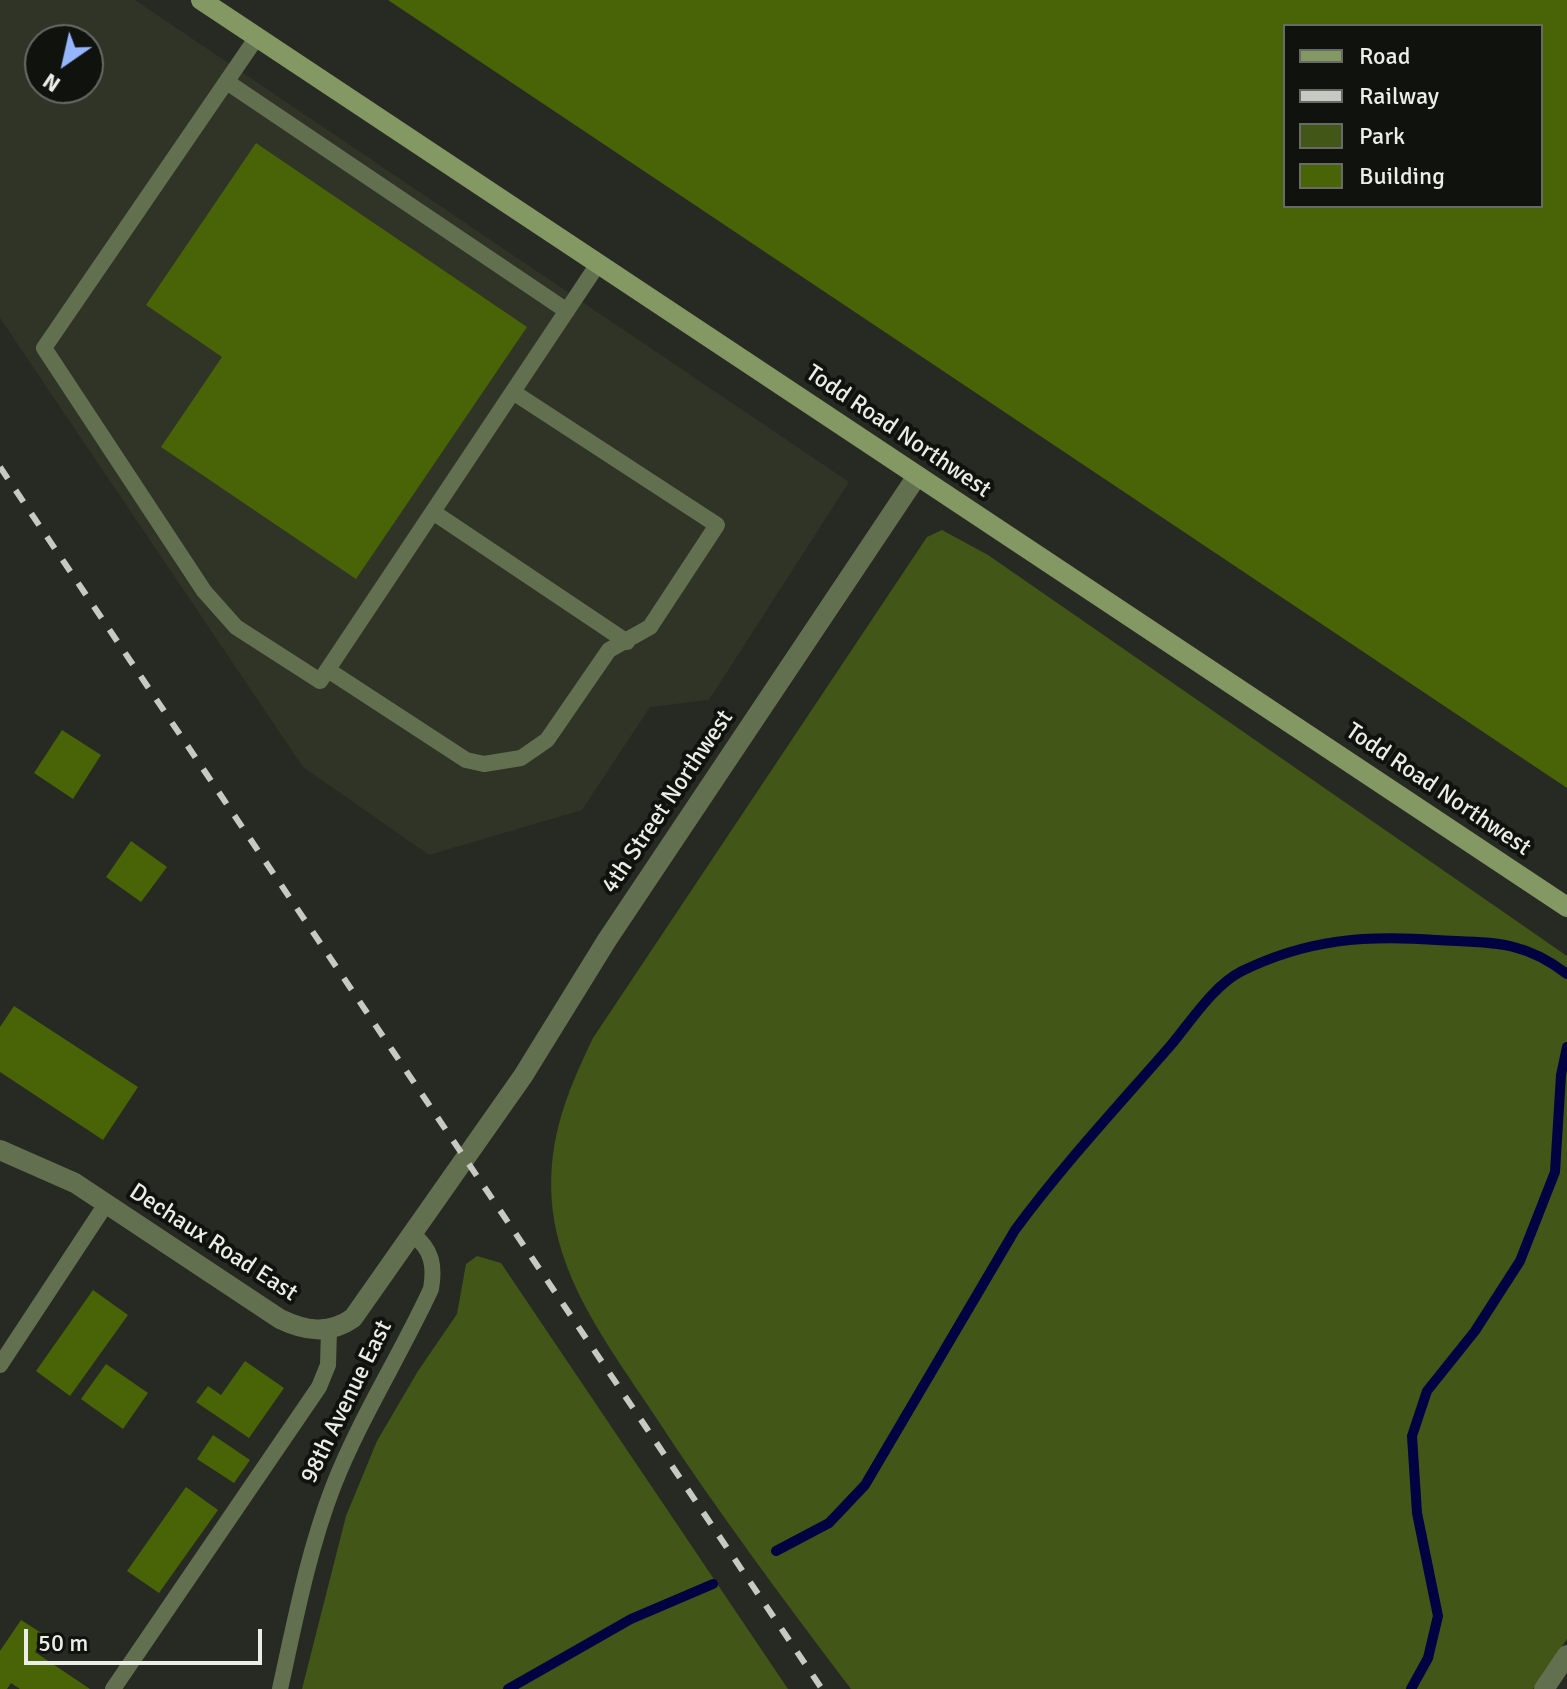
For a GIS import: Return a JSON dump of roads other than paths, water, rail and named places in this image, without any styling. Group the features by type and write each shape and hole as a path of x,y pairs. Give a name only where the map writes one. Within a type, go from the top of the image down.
{"street":[{"name":"Todd Road Northwest","path":"201,0 1567,907"},
{"name":"4th Street Northwest","path":"413,1235 523,1076 616,927 917,476"},
{"name":"Dechaux Road East","path":"0,1150 75,1183 280,1319 310,1330 329,1330"},
{"path":"329,1330 344,1324 361,1310 413,1235"},
{"path":"1544,1689 1567,1655"}],"lane":[{"path":"257,37 44,348 219,609 236,627 320,681 598,264"},
{"path":"227,82 567,311"},
{"path":"328,670 466,760 503,763 535,751 609,650 650,627 717,525 513,392"},
{"path":"433,512 627,642"},
{"path":"0,1365 106,1204"},
{"name":"98th Avenue East","path":"280,1689 308,1562 333,1488 359,1427 431,1289 434,1275 430,1253 413,1235"},
{"path":"113,1689 319,1387 328,1365 329,1330"}],"waterway":[{"path":"776,1551 829,1523 865,1485 1015,1230 1071,1159 1204,1004 1232,977 1290,952 1337,942 1385,938 1505,945 1535,954 1567,974"},
{"path":"1411,1689 1428,1658 1438,1616 1417,1513 1412,1436 1427,1391 1475,1331 1520,1261 1555,1172 1561,1075 1567,1047"},
{"path":"508,1689 631,1619 713,1584"}],"railway":[{"path":"0,467 822,1689"}]}
